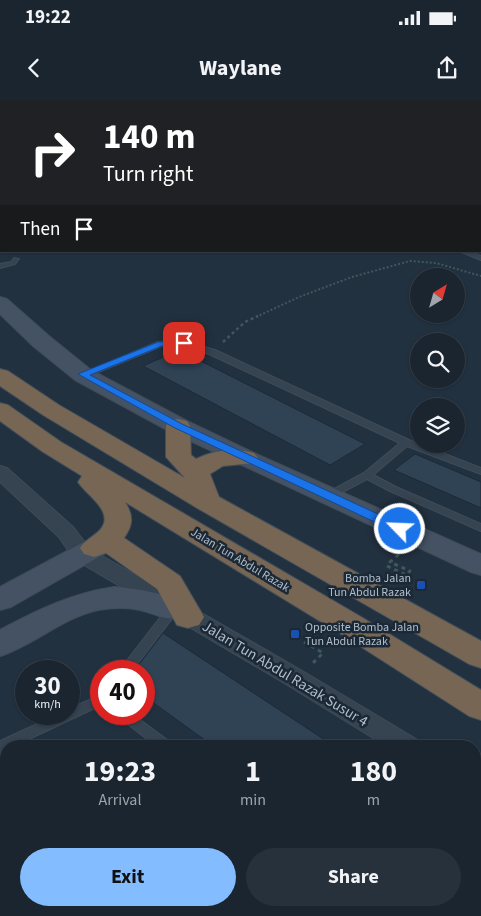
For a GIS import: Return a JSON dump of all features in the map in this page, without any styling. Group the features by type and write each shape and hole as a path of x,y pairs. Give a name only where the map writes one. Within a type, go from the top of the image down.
{"highway":[{"path":"0,376 50,410 207,502 481,656"},
{"name":"Jalan Tun Abdul Razak","path":"0,410 52,447 352,626 481,707"},
{"path":"178,426 179,457 196,473 207,502"},
{"path":"52,447 111,499 117,510 118,526 87,544"},
{"path":"196,473 208,462 217,459 230,457 245,458"},
{"path":"87,544 169,583 181,613"}],"street":[{"path":"0,303 40,341 83,374 178,426 481,565"},
{"path":"0,472 87,544 0,600"},
{"path":"0,644 54,616 94,601 133,598 181,613"},
{"name":"Jalan Tun Abdul Razak Susur 4","path":"181,613 295,678 396,740"}],"lane":[{"path":"465,252 481,258"},
{"path":"0,266 13,263 16,259"},
{"path":"83,374 161,344 184,343 212,352 406,442 481,471"},
{"path":"327,496 367,476 406,442"},
{"path":"367,476 481,528"},
{"path":"136,660 181,613"},
{"path":"15,740 90,705"},
{"path":"137,725 157,740"}],"path":[{"path":"212,352 245,322 298,296 352,277 410,261 436,263 481,276"},
{"path":"389,564 410,571 406,575 389,564"},
{"path":"304,642 323,653"}],"building":[{"path":"179,350 365,444 330,465 143,366"},
{"path":"415,454 481,482 481,508 394,470"},
{"path":"163,633 325,740 205,740 155,704 155,660 142,660"}],"place":[{"name":"Bomba Jalan Tun Abdul Razak","path":"421,585"},
{"name":"Opposite Bomba Jalan Tun Abdul Razak","path":"295,634"}],"route":[{"path":"184,343 161,344 83,374 178,426 400,529"}]}
